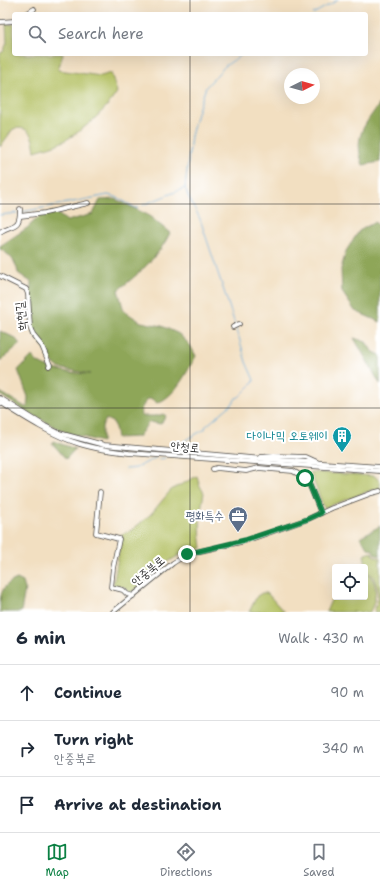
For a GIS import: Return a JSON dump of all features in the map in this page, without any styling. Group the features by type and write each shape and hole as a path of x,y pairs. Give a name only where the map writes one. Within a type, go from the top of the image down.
{"street":[{"path":"29,12 34,9"},
{"path":"0,22 12,21"},
{"path":"20,216 45,213 88,203"},
{"path":"0,232 11,228 20,220 20,209"},
{"name":"학현길","path":"0,276 26,289 28,294 30,327 48,358 49,366"},
{"path":"233,327 239,324"},
{"name":"안청로","path":"0,398 59,433 91,442 128,448 380,468"},
{"name":"안청로","path":"0,402 44,429 63,438 97,448 129,453 380,471"},
{"path":"251,458 269,456 306,457 319,464"},
{"path":"213,469 217,468 246,471 259,468 293,471 305,478 312,490 321,513"},
{"name":"안중북로","path":"113,612 173,563 187,554 245,540 308,519 361,496 380,491"},
{"path":"100,492 96,533 119,539 111,587 123,590 127,594 133,596"}],"green space":[{"path":"6,24 12,24 12,56 62,56 58,70 101,76 111,73 117,92 113,99 100,113 77,133 62,142 35,151 30,133 19,128 13,129 0,147 0,53 3,52 7,43"},
{"path":"380,103 380,162 363,165 360,155 360,139 365,125"},
{"path":"115,199 148,215 170,233 148,264 118,290 124,311 141,322 162,326 179,334 190,345 196,356 180,383 170,395 157,403 152,399 147,399 141,409 141,416 155,416 164,414 166,416 161,424 149,422 138,437 117,438 114,423 106,419 102,427 102,442 67,433 27,412 0,395 0,392 27,408 28,397 18,370 32,356 36,361 49,368 90,374 59,368 52,362 34,334 30,313 31,282 18,273 10,256 0,249 0,246 27,228 42,214 55,212 67,221 93,214 100,200"},
{"path":"375,222 380,228 380,322 355,311 342,292 341,269 346,251 359,231"},
{"path":"0,331 15,338 20,344 0,361"},
{"path":"354,338 366,342 372,351 380,355 380,384"},
{"path":"53,441 75,449 66,459 52,443"},
{"path":"310,472 375,476 380,482 380,489 372,490 324,508"},
{"path":"197,476 204,493 200,520 202,548 181,554 168,562 134,591 129,593 125,587 113,586 122,534 132,530 151,514 171,490"},
{"path":"380,526 380,556 375,554 373,550 369,549 360,537"},
{"path":"372,552 374,556 380,558 380,612 374,612 378,598 377,587 373,576 368,573 368,564 366,564 364,555"},
{"path":"368,573 374,582 375,587 374,602 370,612 326,612 332,598 332,600 368,600"},
{"path":"17,579 23,582 25,589 21,612 0,612 0,601 4,588"},
{"path":"262,593 267,593 284,612 249,612 257,596"}],"waterway":[{"path":"317,12 338,0"},
{"path":"143,205 185,188 191,136 206,87 225,66 240,56"},
{"path":"185,188 200,219 235,324"},
{"path":"22,212 108,195 116,197 136,208 138,207"},
{"path":"0,215 17,213"},
{"path":"177,446 205,429 205,427 233,403 236,398 239,397 253,383 254,380 246,362 236,327"},
{"path":"126,469 136,468 155,458 165,458"}],"place":[{"name":"다이나믹 오토웨이","path":"342,453"},
{"name":"평화특수","path":"238,533"}],"route":[{"path":"187,554 245,540 308,519 321,513 315,496 305,478"}]}
